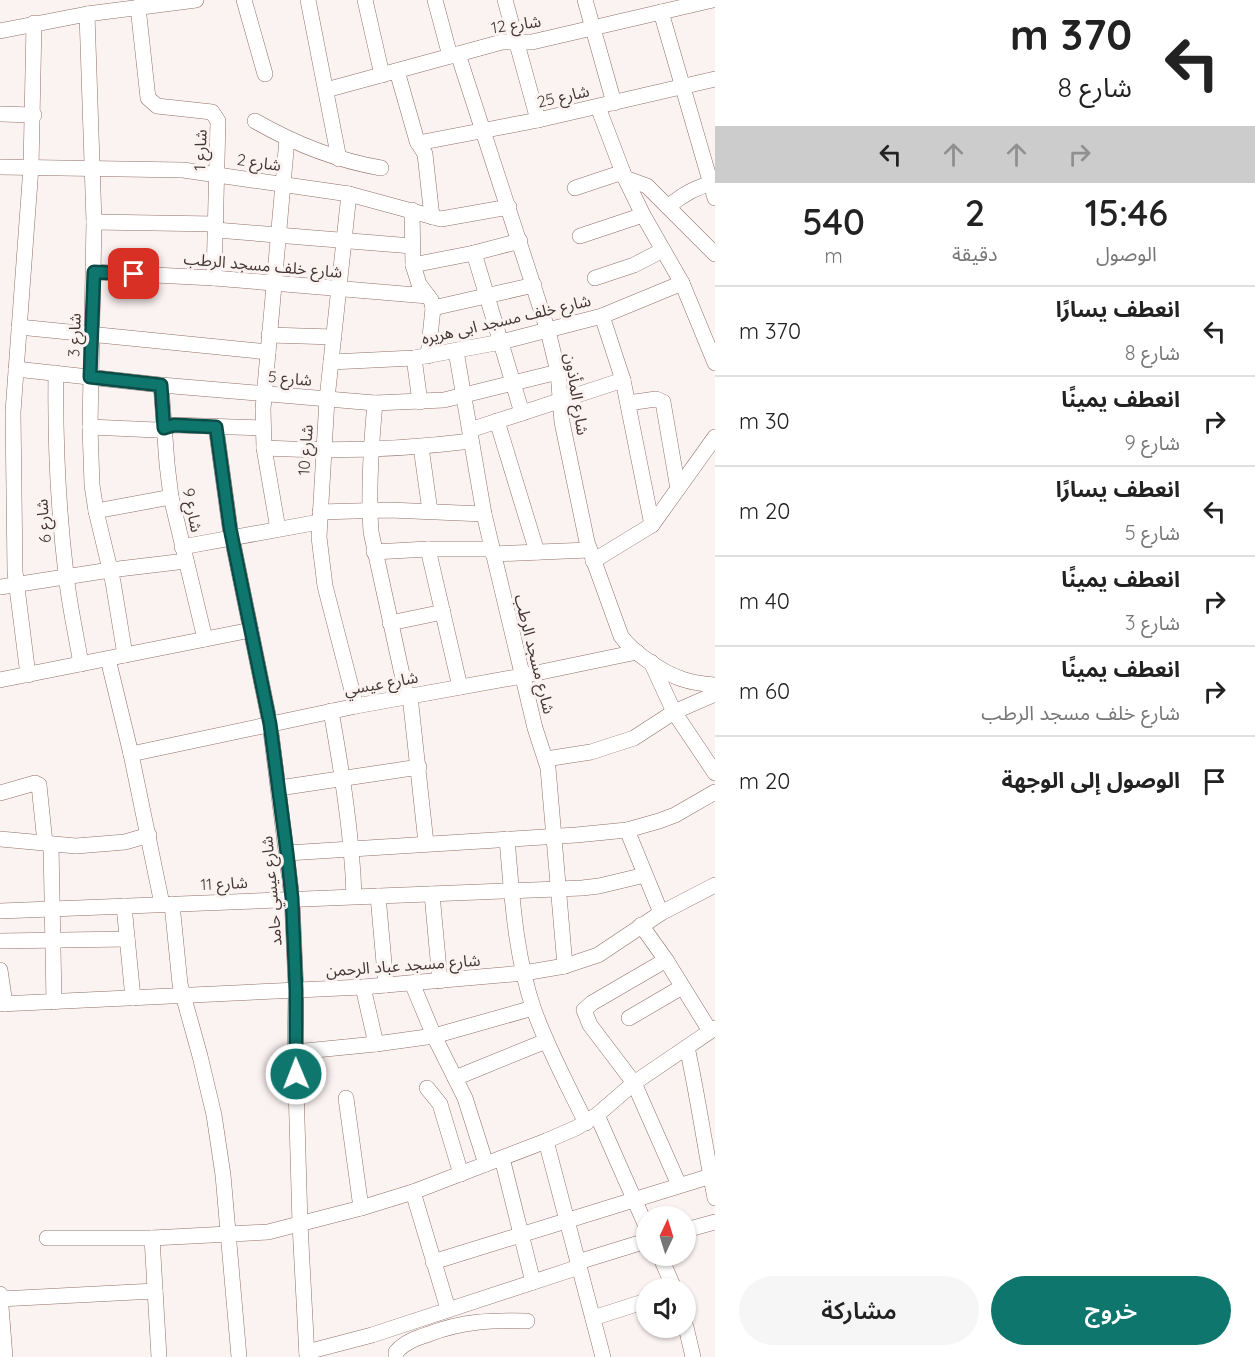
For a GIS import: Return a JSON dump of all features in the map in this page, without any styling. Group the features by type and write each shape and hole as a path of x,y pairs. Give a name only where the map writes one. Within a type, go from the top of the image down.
{"street":[{"path":"0,31 87,14 196,0"},
{"path":"244,0 265,74"},
{"path":"308,0 339,159"},
{"path":"365,0 390,73 418,143 425,154 432,217"},
{"name":"شارع المأذون","path":"435,0 509,207 548,331 558,372 562,422 592,555 621,636 637,652 674,676 691,682 715,685"},
{"path":"505,0 538,120"},
{"path":"585,0 614,103"},
{"name":"شارع 12","path":"326,90 502,42 532,42 714,0"},
{"name":"شارع 1","path":"138,7 148,98 157,106 207,110 216,116 218,121 214,278"},
{"path":"661,12 713,189 688,193 668,207"},
{"name":"شارع 3","path":"87,14 94,222 93,336 90,377 92,485 125,655"},
{"path":"28,675 16,585 10,376 19,327 32,167 34,23"},
{"name":"شارع 25","path":"418,143 538,120 715,79"},
{"path":"598,107 624,175 643,215 682,283 715,363"},
{"path":"0,114 34,115"},
{"path":"255,121 287,139 339,159 381,168"},
{"path":"278,529 264,448 263,394 287,139"},
{"name":"شارع 2","path":"0,166 165,168 217,174 350,194 432,217 449,218 509,207"},
{"path":"575,188 624,175 647,186 668,207 710,239 715,254"},
{"name":"شارع 10","path":"350,194 327,399 320,517 322,570 356,706"},
{"path":"412,210 413,265 419,284 431,302 421,357 420,402"},
{"path":"580,236 643,215"},
{"path":"94,222 216,227 411,246"},
{"path":"413,265 520,241"},
{"path":"595,278 634,265 663,250"},
{"path":"474,253 522,413"},
{"name":"شارع خلف مسجد الرطب","path":"94,272 214,278 339,290 431,302 486,295 534,285"},
{"name":"شارع خلف مسجد ابى هريره","path":"331,362 421,357 501,342 602,316 682,283"},
{"path":"602,316 623,380 652,525"},
{"path":"19,327 267,352"},
{"path":"269,335 334,337"},
{"name":"شارع مسجد الرطب","path":"456,351 484,514 537,736 546,759 565,966"},
{"name":"شارع 5","path":"10,376 56,373 161,385 375,403 420,402 464,396 558,372"},
{"name":"شارع 6","path":"56,373 58,495 66,577 81,664"},
{"path":"264,448 323,452 421,447 471,436 497,421 623,380"},
{"name":"شارع 9","path":"161,385 171,496 205,639"},
{"path":"628,403 656,399 663,402 678,489"},
{"path":"375,403 369,510 390,623 409,696 426,843"},
{"path":"497,421 537,552"},
{"path":"90,427 156,430 174,425 263,428"},
{"name":"شارع عيسي حامد","path":"216,427 232,538 270,724 292,898 300,1224 307,1354"},
{"path":"375,552 428,549 592,555 652,525 715,436"},
{"path":"421,447 430,511"},
{"path":"96,511 171,496"},
{"path":"0,587 110,570 184,554 232,538 278,529 320,517 369,510 484,514"},
{"path":"428,549 460,687"},
{"path":"390,623 443,612"},
{"path":"0,680 251,630"},
{"name":"شارع عيسي","path":"132,754 356,706 522,676 637,652"},
{"path":"108,658 167,904 183,996 214,1115 223,1175 238,1357"},
{"path":"651,662 674,712 715,773"},
{"path":"546,759 591,752 619,744 634,738 674,712 715,693"},
{"path":"332,711 352,849 354,896"},
{"path":"279,788 419,767"},
{"path":"0,793 35,783 39,785 48,843 54,1002"},
{"path":"287,853 627,830 659,821 715,792"},
{"path":"627,830 661,913"},
{"path":"0,839 76,846 125,842 149,835"},
{"path":"507,839 514,920 533,1008 546,1041 591,1119 636,1206"},
{"name":"شارع 11","path":"0,911 558,889 599,886 645,875"},
{"name":"شارع مسجد عباد الرحمن","path":"2,1004 363,987 524,973 565,966 598,955 661,913 712,891"},
{"path":"432,894 440,981"},
{"path":"378,896 386,985"},
{"path":"124,906 133,998"},
{"path":"46,1239 152,1238 268,1232 413,1192 546,1141 591,1119 634,1083 713,1030 641,925"},
{"path":"0,941 127,939"},
{"path":"666,960 592,1003 585,1010 590,1025 634,1083 679,1185"},
{"path":"0,970 2,1004"},
{"path":"412,983 473,1118 486,1164"},
{"path":"363,987 376,1044"},
{"path":"629,1018 682,987"},
{"path":"296,1052 434,1036 533,1008"},
{"path":"455,1078 546,1041"},
{"path":"687,1047 710,1127 711,1176 715,1198"},
{"path":"427,1088 440,1104 461,1174"},
{"path":"346,1098 361,1208"},
{"path":"546,1141 603,1357"},
{"path":"502,1158 533,1282"},
{"path":"433,1262 711,1176"},
{"path":"413,1192 448,1309"},
{"path":"696,1227 715,1222"},
{"path":"152,1238 159,1357"},
{"path":"307,1354 533,1282 636,1244"},
{"path":"0,1299 155,1291"},
{"path":"0,1294 5,1357"},
{"path":"593,1318 636,1304"},
{"path":"396,1357 396,1352 402,1345 446,1327 467,1322 527,1321"},
{"path":"688,1338 693,1357"}],"route":[{"path":"134,274 94,272 90,377 161,385 164,428 174,425 216,427 230,528 270,724 279,788 292,898 296,990 296,1074"}]}
